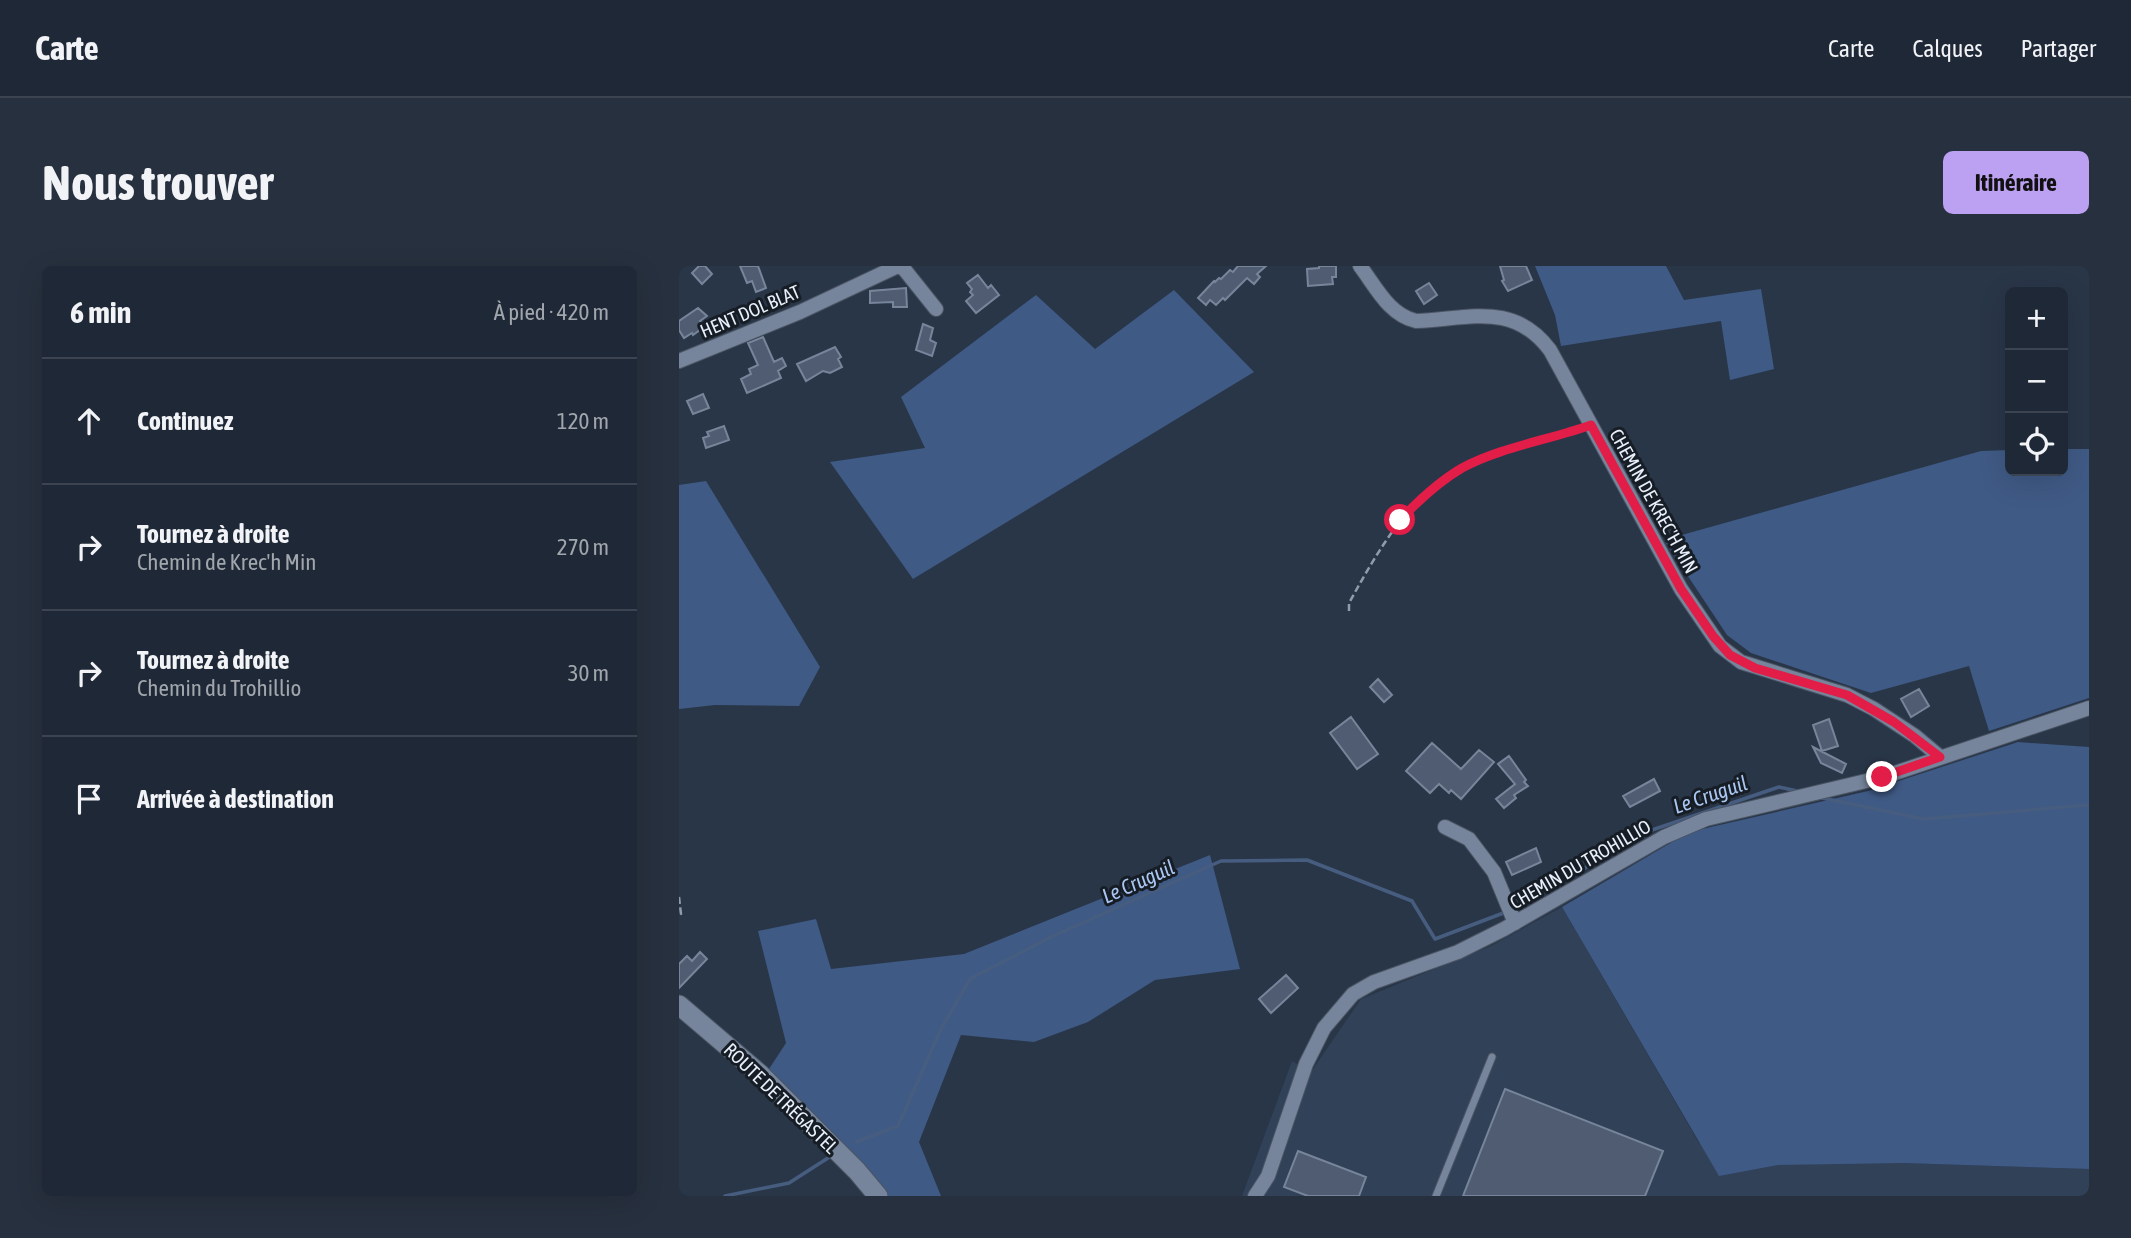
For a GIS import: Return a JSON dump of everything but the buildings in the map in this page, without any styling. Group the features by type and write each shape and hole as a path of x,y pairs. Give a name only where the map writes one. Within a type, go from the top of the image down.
{"main road":[{"name":"ROUTE DE TRÉGASTEL","path":"679,1006 760,1074 857,1171 878,1196"}],"street":[{"name":"HENT DOL BLAT","path":"679,361 800,312 898,266 904,269 936,309"},
{"name":"CHEMIN DE KREC'H MIN","path":"1360,266 1392,309 1407,319 1416,321 1491,316 1508,318 1532,330 1550,350 1681,589 1713,636 1730,655 1755,668 1847,695 1894,722 1940,757"},
{"name":"CHEMIN DU TROHILLIO","path":"1255,1196 1268,1176 1306,1063 1324,1028 1345,1002 1374,982 1458,951 1515,923 1664,838 1706,819 1882,777 2089,708"},
{"path":"1445,827 1469,839 1494,872 1515,923"}],"lane":[{"path":"1436,1196 1492,1057"}],"path":[{"path":"1349,611 1349,603 1381,546 1400,520 1432,489 1465,467 1591,425"},
{"path":"679,897 681,914 679,913"}],"shaded area":[{"path":"1535,266 1666,266 1684,300 1761,289 1774,369 1730,380 1721,321 1561,346 1555,315"},
{"path":"1174,290 1254,372 913,579 830,462 925,448 901,397 1036,295 1095,349"},
{"path":"2068,449 2089,449 2089,698 1989,731 1969,666 1871,693 1751,653 1727,635 1664,540 1981,451 2005,450 2005,476 2068,476"},
{"path":"706,481 820,667 799,706 715,705 679,709 679,485"},
{"path":"2018,742 2089,747 2089,1169 1902,1163 1778,1165 1719,1176 1562,907 1689,832 1868,791"},
{"path":"1210,855 1240,969 1155,980 1088,1022 1034,1042 961,1035 919,1142 941,1196 887,1196 769,1069 786,1043 758,931 816,919 831,969 964,954"},
{"path":"1562,907 1699,1143 1902,1163 2089,1169 2089,1196 1242,1196 1292,1061 1311,1072 1361,999 1491,946"}],"waterway":[{"name":"Le Cruguil","path":"1519,906 1649,831 1779,787 1797,791"},
{"name":"Le Cruguil","path":"1822,798 1924,819 2089,805"},
{"name":"Le Cruguil","path":"856,1142 898,1126 941,1029 970,979 1051,937 1221,861 1307,860 1412,901 1435,939 1506,912"},
{"name":"Le Cruguil","path":"725,1196 789,1183 828,1158"}],"route":[{"path":"1400,520 1432,489 1465,467 1591,425 1681,589 1720,646 1741,662 1755,668 1847,695 1894,722 1940,757 1882,777"}]}
